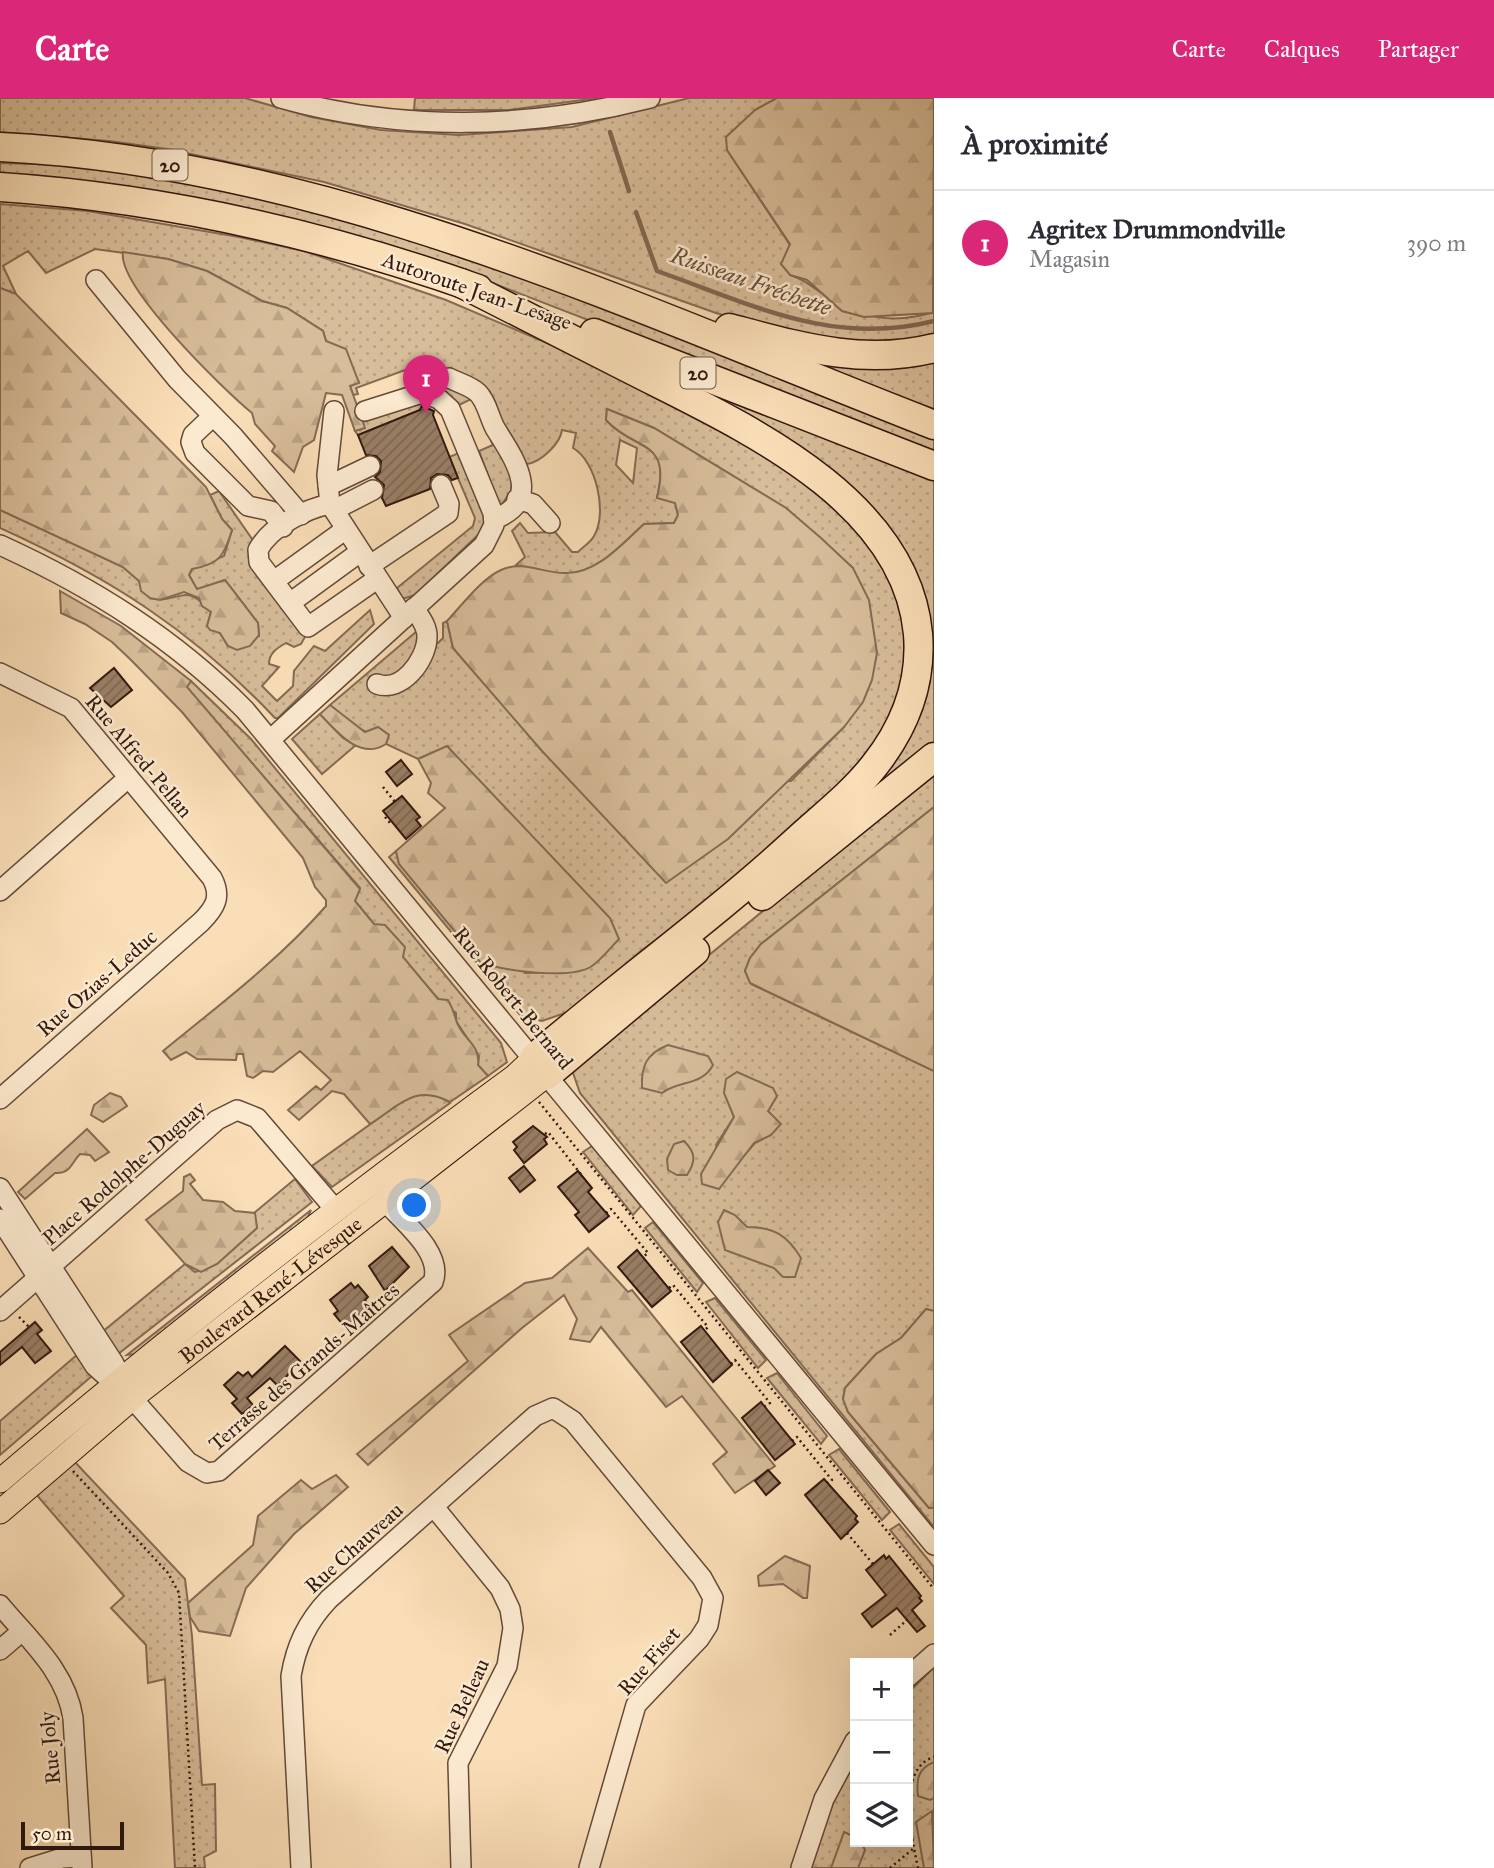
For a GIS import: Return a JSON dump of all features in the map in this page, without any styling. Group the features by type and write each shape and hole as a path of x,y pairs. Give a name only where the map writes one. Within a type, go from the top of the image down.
{"highway":[{"name":"Autoroute Jean-Lesage","path":"0,147 151,162 293,191 440,234 934,425"},
{"name":"Autoroute Jean-Lesage","path":"0,187 120,199 220,216 327,242 461,283 934,466"},
{"path":"461,283 715,412 804,466 842,498 886,546 904,578 917,622 918,666 914,693 897,734 871,769 540,1078"},
{"path":"614,300 822,352 883,356 934,348"},
{"path":"540,1078 934,757"}],"main road":[{"name":"Boulevard René-Lévesque","path":"0,1481 116,1380 334,1209 515,1076 540,1078"},
{"name":"Boulevard René-Lévesque","path":"0,1512 132,1398 540,1078"}],"street":[{"path":"281,98 368,116 460,123 561,116 650,98"},
{"path":"96,280 177,379 300,515"},
{"path":"449,379 475,390 482,397 495,427 519,466 517,499 506,514 495,519"},
{"path":"271,739 484,545 492,532 495,519 455,444 450,409 439,399 422,393 365,411"},
{"path":"334,411 330,500 369,565 427,631 422,658 397,684 384,687 377,684"},
{"path":"213,416 193,435 191,448 248,506 271,511 283,527"},
{"path":"369,565 308,626 259,562 258,550 262,543 283,527 330,500 370,466"},
{"path":"290,603 369,565 447,513 449,504 442,485"},
{"path":"330,500 373,491"},
{"path":"517,499 533,504 550,523"},
{"path":"274,581 346,529"},
{"name":"Rue Robert-Bernard","path":"0,545 82,586 148,626 221,686 271,739 540,1078 934,1545"},
{"name":"Rue Alfred-Pellan","path":"0,674 71,708 212,878 218,897"},
{"path":"0,891 128,778"},
{"name":"Rue Ozias-Leduc","path":"0,1099 207,916 218,897"},
{"name":"Place Rodolphe-Duguay","path":"0,1311 217,1120 237,1110 257,1118 334,1209"},
{"path":"0,1188 21,1236 72,1315 100,1373 116,1380 132,1398"},
{"name":"Terrasse des Grands-Maîtres","path":"132,1398 194,1468 206,1473 219,1471 433,1282 436,1270 430,1253 385,1200"},
{"path":"0,1219 21,1236"},
{"name":"Rue Chauveau","path":"300,1868 290,1691 297,1649 307,1626 322,1606 535,1416 549,1409 559,1410"},
{"name":"Rue Fiset","path":"559,1410 573,1421 693,1567 713,1598 710,1617 703,1634 636,1705 589,1868"},
{"name":"Rue Belleau","path":"434,1507 500,1588 510,1609 513,1628 507,1666 458,1763 461,1868"},
{"name":"Rue Joly","path":"0,1605 50,1663 68,1696 73,1718 82,1862"},
{"path":"0,1650 22,1631"},
{"path":"913,1671 934,1644"},
{"path":"913,1671 934,1654"},
{"path":"801,1868 824,1800 850,1751"},
{"path":"30,1868 82,1862"}],"path":[{"path":"383,787 395,802"},
{"path":"385,817 391,824"},
{"path":"540,1078 934,1588"},
{"path":"545,1135 548,1132 583,1177"},
{"path":"606,1213 611,1209 648,1253 643,1257"},
{"path":"669,1288 673,1285 708,1327 705,1330"},
{"path":"731,1364 735,1360 770,1403 765,1406"},
{"path":"792,1441 797,1437 832,1479 827,1483"},
{"path":"68,1465 168,1573 179,1593 195,1868"},
{"path":"847,1533 873,1564"},
{"path":"890,1635 907,1620 905,1618"},
{"path":"918,1868 914,1848 911,1783 917,1768 934,1757"},
{"path":"890,1868 914,1848"}],"green space":[{"path":"0,98 245,98 311,117 381,130 459,135 572,127 689,98 777,98 755,110 727,150 790,245 790,275 836,302 863,314 904,318 934,312 934,334 882,344 778,331 716,313 465,224 324,182 167,149 0,132"},
{"path":"415,98 598,98 509,110 414,110"},
{"path":"777,98 934,98 933,313 864,317 842,311 807,280 790,275 781,264 790,244 727,150 726,137 755,110"},
{"path":"0,163 72,165 144,174 287,201 481,261 934,436 934,454 446,265 0,176"},
{"path":"0,204 88,211 304,251 446,300 580,357 756,446 843,514 887,567 908,636 902,698 855,773 694,913 642,950 568,1012 542,1021 521,1016 389,857 396,851 399,864 525,973 573,972 448,746 418,759 386,744 388,735 376,729 366,732 354,726 330,705 417,631 432,643 438,643 443,638 443,623 447,621 453,648 579,789 791,781 844,727 853,568 786,508 654,428 607,409 606,420 655,455 660,478 657,497 675,502 678,515 674,523 644,524 609,556 578,572 554,573 516,565 525,557 512,531 520,523 528,533 555,532 572,552 578,552 594,536 598,526 600,501 588,464 573,448 576,433 562,430 554,446 532,463 527,464 516,452 511,491 500,507 479,451 493,445 473,398 459,405 438,390 439,387 409,382 405,370 356,388 358,394 353,395 350,386 359,382 335,346 326,341 323,331 287,308 262,301 207,271 168,259 95,249 46,273 28,251 3,266 16,294 0,288","holes":["620,440 637,448 633,483 616,465"]},
{"path":"123,252 168,259 207,271 262,301 287,308 323,331 326,341 346,349 359,383 350,386 365,428 355,431 342,395 326,393 314,440 303,447 294,472 272,451 275,446 255,424 252,413 197,361 154,312 126,268"},
{"path":"0,288 16,294 206,487 222,519 232,530 219,557 209,564 192,569 189,575 197,589 225,580 258,623 259,635 250,646 237,650 228,646 220,633 210,630 207,626 211,612 202,606 199,598 184,592 160,600 150,598 141,591 139,581 123,567 0,510"},
{"path":"934,354 934,409 842,374 812,356"},
{"path":"676,380 934,481 934,749 682,946 909,723 902,560"},
{"path":"418,401 423,403 420,410 358,435 355,431 364,428 363,422"},
{"path":"607,409 654,428 786,508 821,538 853,568 869,600 877,653 872,680 863,702 844,727 728,839 666,883 542,751 453,648 447,621 479,586 501,570 517,566 564,573 576,572 587,569 608,556 644,524 674,523 678,515 675,503 657,498 660,479 655,455 606,420"},
{"path":"459,453 485,519 480,533 415,595 402,599 397,588 473,526 475,518 449,457"},
{"path":"219,491 252,539 255,551 306,635 301,644 294,647 286,643 270,657 269,664 279,667 262,686 277,701 293,686 294,671 314,646 325,651 370,610 374,624 278,718 181,632 148,609 78,566 0,528 0,510 123,567 139,581 150,598 182,595 194,597 211,612 207,626 220,633 228,646 259,636 258,623 225,580 197,590 189,575 192,569 224,556 232,530 222,519 210,495"},
{"path":"60,591 121,626 191,681 187,687 360,889 355,901 374,924 385,925 405,947 403,957 438,999 448,1000 459,1026 477,1052 478,1065 488,1076 450,1102 427,1095 417,1096 399,1104 370,1124 344,1094 332,1091 299,1120 288,1110 316,1086 321,1090 331,1080 300,1051 273,1072 263,1071 253,1078 247,1076 243,1054 237,1054 236,1060 197,1059 186,1052 171,1060 163,1051 288,945 326,906 326,900 315,887 303,858 182,712 112,642 85,624 61,613"},
{"path":"191,681 251,739 501,1043 507,1062 488,1076 478,1065 479,1056 456,1021 456,1013 438,999 354,901 360,888 186,687"},
{"path":"330,705 365,732 378,727 389,735 386,744 367,749 350,742 320,714"},
{"path":"320,714 343,738 356,745 322,774 292,739"},
{"path":"447,746 610,918 619,939 592,966 569,973 537,973 480,962 399,864 396,851 445,808 428,793 431,783 418,759"},
{"path":"934,771 934,807 761,944 750,958 745,971 751,984 934,1071 934,1311 926,1309 901,1338 876,1354 845,1388 843,1399 848,1412 929,1508 934,1508 934,1527 580,1093 573,1073 582,1059","holes":["777,1096 768,1111 771,1135 755,1143 726,1176 716,1145 734,1117 730,1103"]},
{"path":"934,807 934,1071 750,983 745,971 750,958 761,944"},
{"path":"668,1045 708,1056 713,1065 697,1080 662,1093 642,1088 646,1062 655,1052"},
{"path":"737,1072 773,1088 777,1096 768,1111 781,1124 771,1135 754,1143 719,1189 702,1184 701,1174 734,1117 724,1093 726,1079"},
{"path":"110,1093 121,1097 127,1106 103,1122 91,1115 94,1105"},
{"path":"420,1094 438,1096 450,1103 332,1187 312,1166 407,1098"},
{"path":"87,1129 109,1152 95,1161 90,1155 80,1154 68,1170 55,1173 25,1199 18,1192"},
{"path":"684,1141 693,1153 693,1161 687,1175 677,1175 668,1170 667,1159 674,1144"},
{"path":"592,1146 641,1206 633,1215 583,1152"},
{"path":"190,1174 195,1180 190,1184 203,1200 223,1202 235,1211 255,1213 257,1228 217,1264 201,1272 185,1264 146,1220 183,1191 184,1177"},
{"path":"295,1179 312,1202 118,1354 101,1333 185,1264 195,1272 217,1264 257,1228 254,1213"},
{"path":"311,1210 307,1219 137,1354 127,1355"},
{"path":"724,1210 735,1215 747,1227 772,1231 785,1238 801,1258 795,1277 783,1277 774,1268 725,1250 718,1222"},
{"path":"653,1222 703,1283 697,1292 645,1228"},
{"path":"588,1248 628,1292 632,1290 775,1466 735,1493 713,1464 727,1452 682,1396 666,1407 601,1327 590,1342 570,1339 577,1319 564,1295 522,1328 368,1465 357,1454 468,1361 449,1335 525,1283 552,1278"},
{"path":"715,1298 766,1360 758,1368 706,1302"},
{"path":"926,1309 934,1311 934,1508 929,1508 848,1412 843,1399 845,1388 876,1354 901,1338"},
{"path":"78,1354 93,1375 0,1455 0,1421"},
{"path":"777,1373 827,1436 821,1444 767,1378"},
{"path":"839,1449 890,1512 882,1520 829,1455"},
{"path":"73,1460 185,1579 192,1636 202,1785 215,1784 216,1851 204,1857 205,1868 175,1868 165,1679 148,1683 146,1645 111,1608 124,1596 35,1493"},
{"path":"336,1475 348,1487 294,1534 246,1588 230,1636 199,1631 190,1617 188,1603 253,1545 258,1516 301,1480 312,1489"},
{"path":"899,1524 934,1567 934,1584 890,1530"},
{"path":"785,1556 810,1566 807,1598 783,1584 759,1586 758,1576"},
{"path":"934,1667 934,1868 810,1868 828,1813 850,1769 850,1847 913,1847 913,1688"},
{"path":"934,1762 934,1798 930,1800 918,1796 917,1784 921,1771"},
{"path":"932,1811 934,1868 924,1868 916,1822"},
{"path":"844,1832 850,1835 850,1847 864,1847 865,1850 858,1868 831,1868"}],"building":[{"path":"422,406 434,411 433,415 458,478 452,480 448,475 437,474 431,478 430,489 386,506 382,498 384,485 375,477 380,472 381,461 376,456 366,455 358,435 420,410"},
{"path":"114,668 132,690 111,707 90,688"},
{"path":"401,760 412,774 397,786 386,772"},
{"path":"402,796 420,817 416,820 421,826 406,839 383,811"},
{"path":"533,1126 547,1137 544,1139 547,1144 524,1163 514,1150 517,1147 513,1142"},
{"path":"524,1166 535,1180 520,1192 509,1178"},
{"path":"578,1171 592,1188 588,1192 609,1216 589,1232 575,1215 579,1212 558,1187"},
{"path":"392,1247 409,1267 385,1291 369,1266"},
{"path":"637,1250 671,1291 652,1307 618,1267"},
{"path":"351,1283 355,1288 358,1285 368,1297 365,1300 370,1307 345,1327 334,1314 338,1311 330,1300"},
{"path":"35,1322 42,1330 37,1334 51,1351 35,1363 22,1347 0,1365 0,1352"},
{"path":"701,1326 732,1365 713,1382 681,1342"},
{"path":"285,1346 300,1361 278,1386 270,1378 247,1398 253,1405 242,1414 232,1403 237,1399 224,1385 238,1372 243,1376 248,1372 252,1377"},
{"path":"761,1402 795,1444 775,1460 742,1418"},
{"path":"768,1470 780,1483 766,1495 755,1481"},
{"path":"824,1479 857,1516 855,1519 858,1522 841,1539 805,1495"},
{"path":"884,1555 886,1559 889,1556 921,1596 919,1598 922,1601 912,1610 925,1626 917,1632 897,1608 872,1627 862,1614 886,1595 866,1570"}],"waterway":[{"name":"Ruisseau Fréchette","path":"610,132 629,191"},
{"name":"Ruisseau Fréchette","path":"636,212 657,271 759,308 827,325 861,329 897,328 934,321"}],"place":[{"name":"Agritex Drummondville","path":"426,413"}]}
